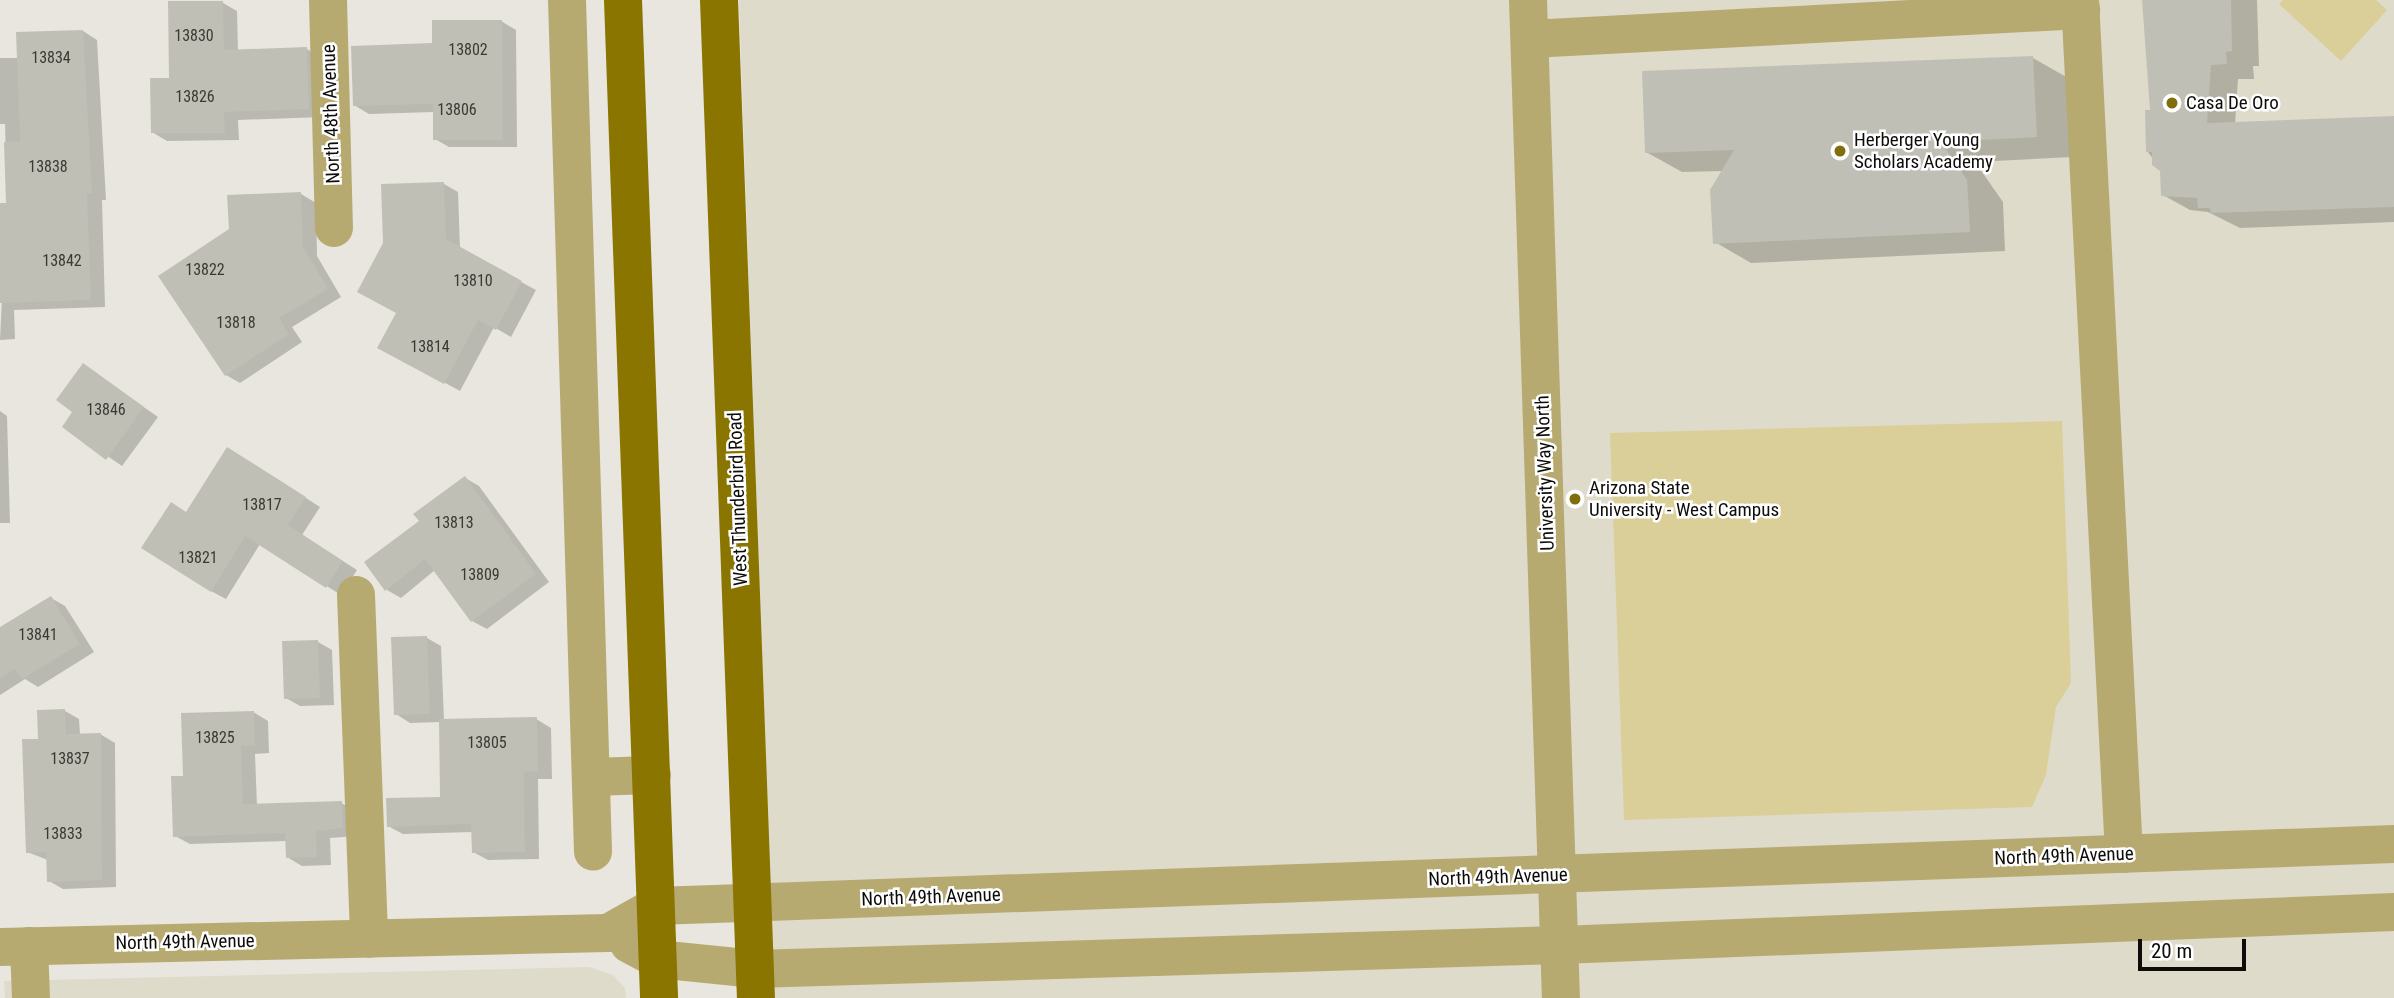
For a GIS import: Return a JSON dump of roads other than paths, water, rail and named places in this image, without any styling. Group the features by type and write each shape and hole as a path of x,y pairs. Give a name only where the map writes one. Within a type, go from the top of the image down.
{"main road":[{"path":"623,0 659,998"},
{"name":"West Thunderbird Road","path":"719,0 756,983"}],"street":[{"name":"North 48th Avenue","path":"328,0 334,228"},
{"path":"567,0 593,852"},
{"name":"University Way North","path":"1528,0 1561,998"},
{"path":"1530,39 2081,5 2124,854"},
{"path":"356,595 369,939"},
{"path":"591,777 652,775"},
{"name":"North 49th Avenue","path":"14,946 608,933 656,906 2394,844"},
{"name":"North 49th Avenue","path":"608,933 657,959 756,983 1561,945 2394,912"},
{"path":"14,946 31,998"}],"place":[{"name":"Casa De Oro","path":"2172,103"},
{"name":"Herberger Young Scholars Academy","path":"1840,151"},
{"name":"Arizona State University - West Campus","path":"1575,499"}]}
